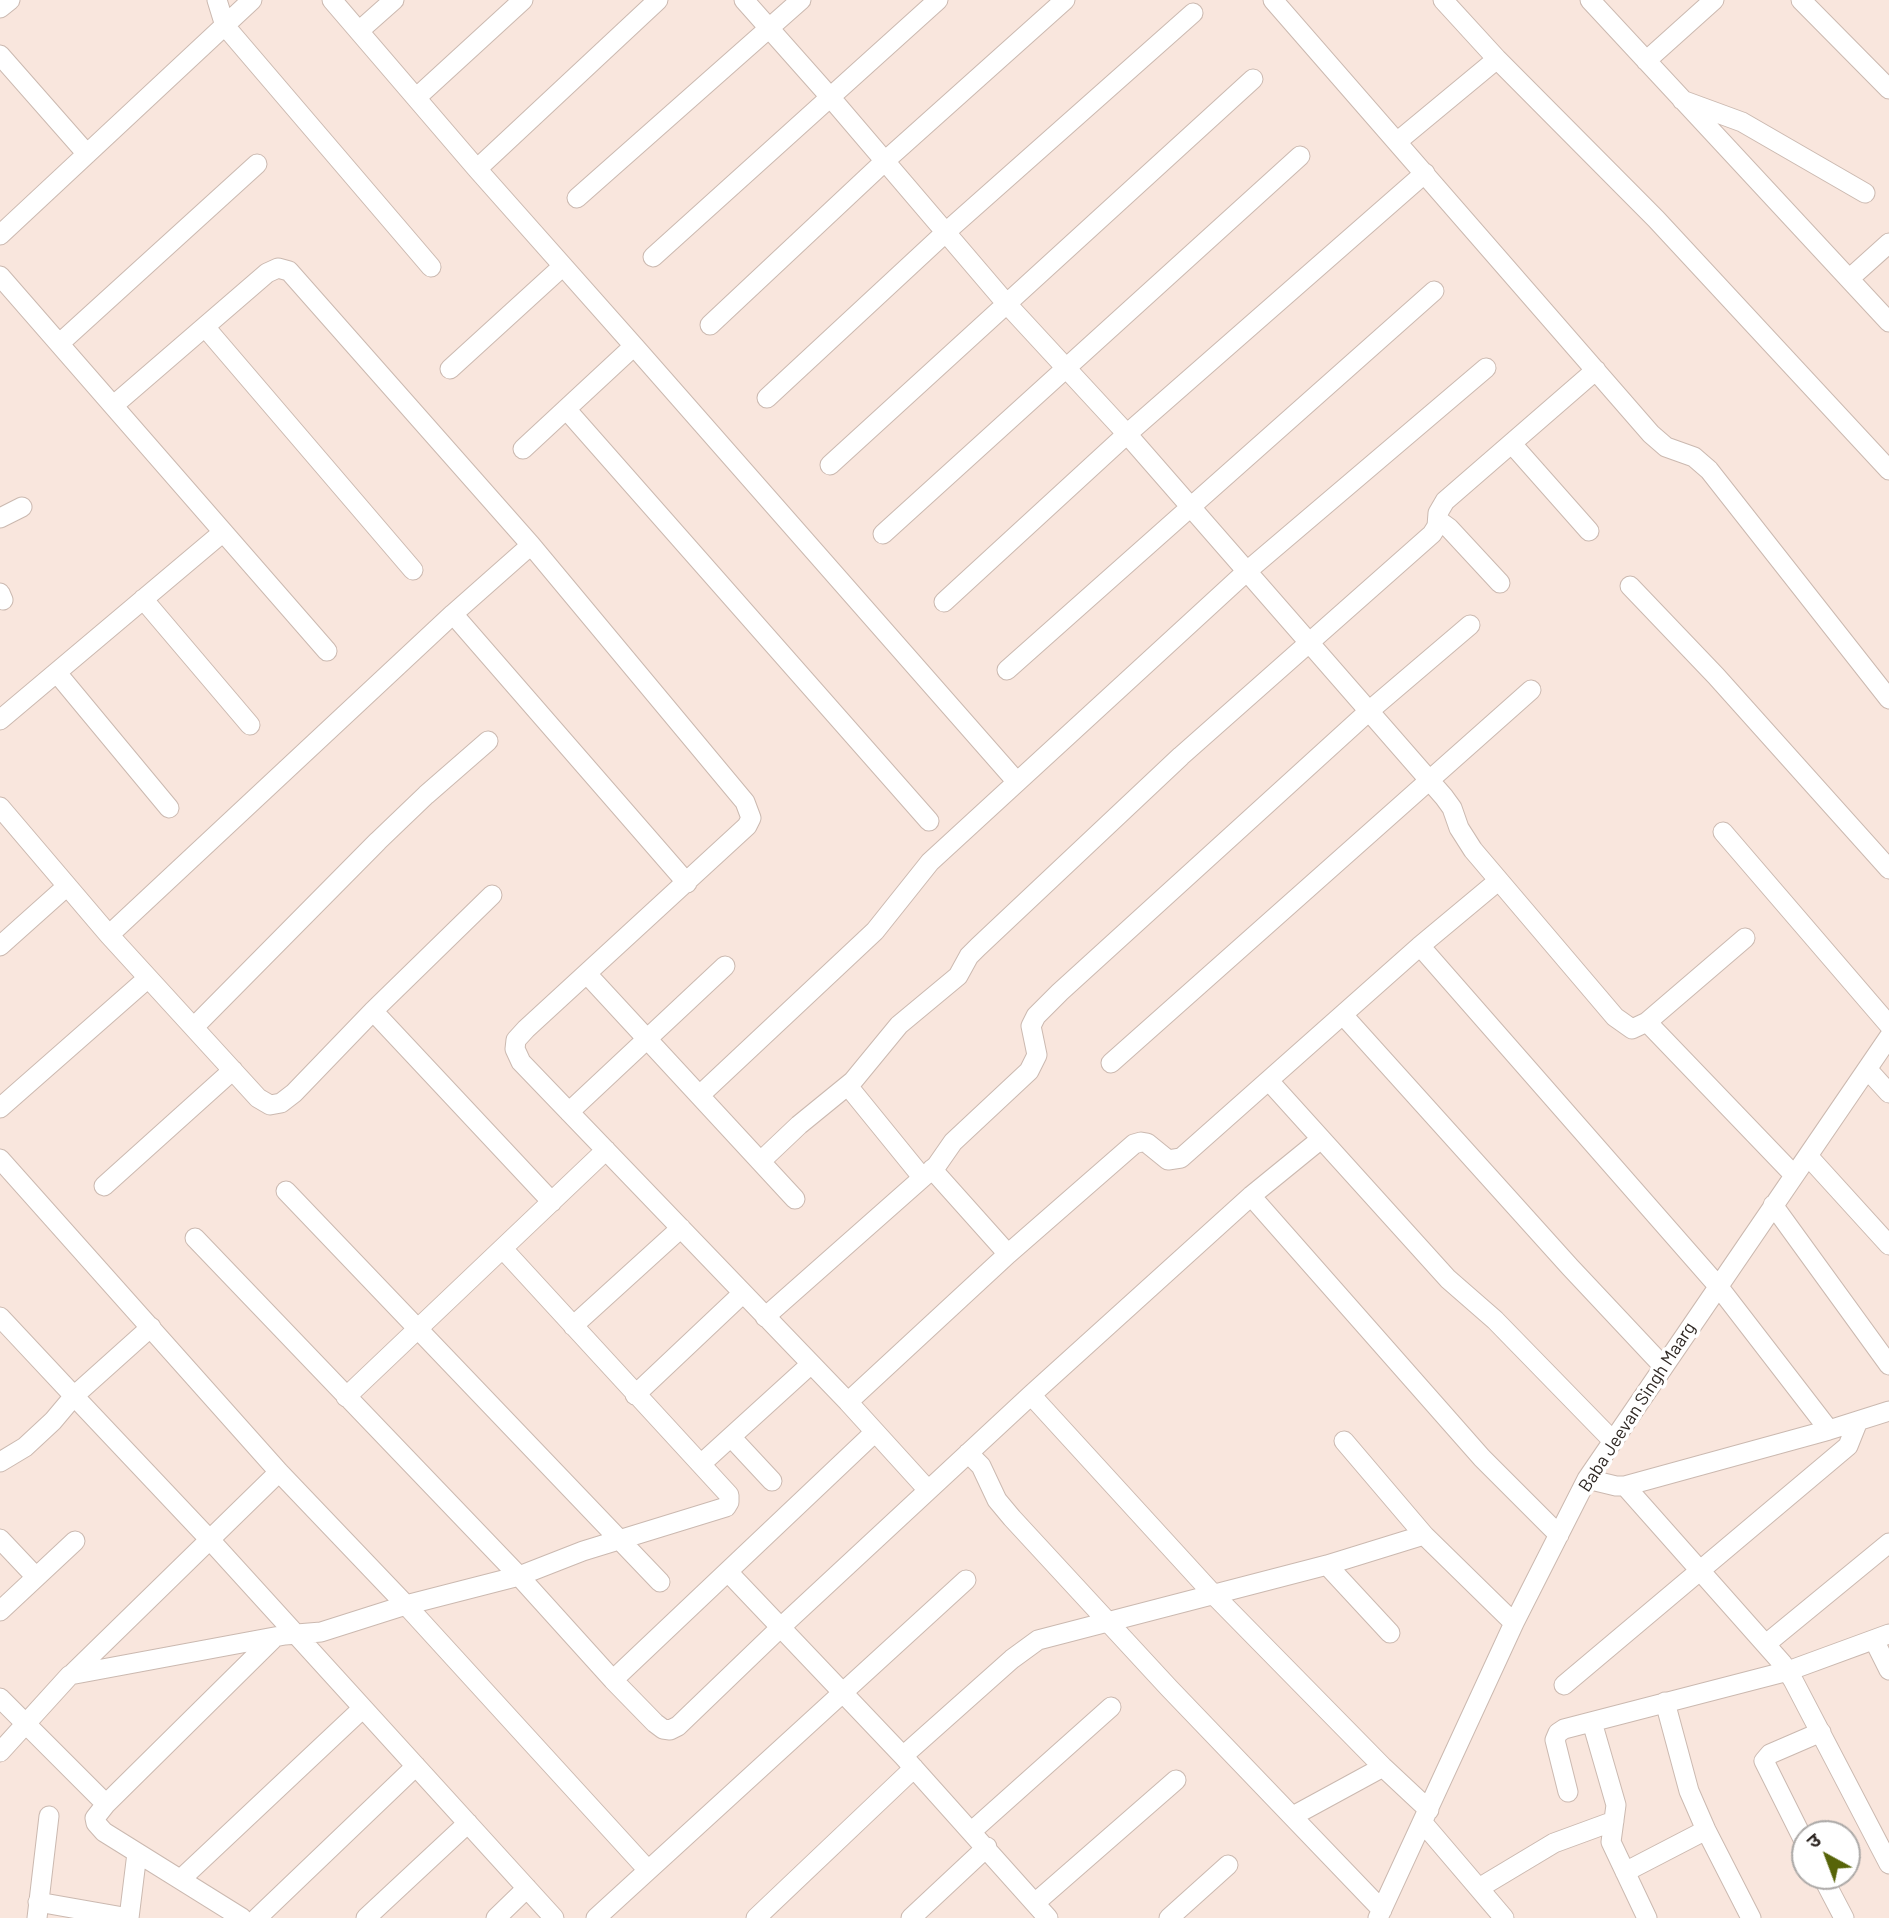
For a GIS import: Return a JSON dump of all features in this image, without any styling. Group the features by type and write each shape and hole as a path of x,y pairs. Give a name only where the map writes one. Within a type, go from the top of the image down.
{"street":[{"path":"0,8 10,0"},
{"path":"217,0 225,26 431,267"},
{"path":"0,235 253,0"},
{"path":"332,0 477,169 1017,782"},
{"path":"359,31 394,0"},
{"path":"416,98 523,0"},
{"path":"477,169 658,0"},
{"path":"744,0 1006,303 1127,434 1429,780 1452,808 1465,838 1499,881 1622,1024 1632,1029 1647,1022 1745,938"},
{"path":"577,198 801,0"},
{"path":"653,257 938,0"},
{"path":"710,325 1065,0"},
{"path":"1273,0 1659,441 1676,452 1694,457 1709,470 1889,699"},
{"path":"1443,0 1497,59 1656,219 1889,470"},
{"path":"1590,0 1889,322"},
{"path":"1646,61 1714,0"},
{"path":"1801,0 1889,89"},
{"path":"767,398 946,232 1193,13"},
{"path":"0,55 86,154"},
{"path":"1398,141 1497,59"},
{"path":"830,464 1253,79"},
{"path":"1682,100 1742,122 1865,192"},
{"path":"883,534 1300,156"},
{"path":"60,343 257,164"},
{"path":"944,602 1127,434 1425,173"},
{"path":"1849,279 1889,243"},
{"path":"450,369 563,266"},
{"path":"114,405 267,273 278,268 289,271 531,545 750,810 751,818 747,825 526,1029 516,1040 515,1049 521,1062 848,1402 928,1490"},
{"path":"0,276 327,651"},
{"path":"1007,670 1434,291"},
{"path":"205,327 413,570"},
{"path":"523,449 635,346"},
{"path":"700,1095 875,931 922,871 1017,782 1246,572 1486,368"},
{"path":"761,1161 848,1086 893,1031 951,983 969,956 1181,756 1432,534 1438,513 1445,501 1596,370"},
{"path":"566,410 929,821"},
{"path":"1512,444 1589,531"},
{"path":"0,518 22,507"},
{"path":"1438,520 1449,527 1500,583"},
{"path":"0,720 222,533"},
{"path":"109,935 453,614 531,545"},
{"path":"1630,586 1716,676 1889,869"},
{"path":"143,599 250,725"},
{"path":"453,614 687,883"},
{"path":"765,1317 927,1173 942,1159 953,1142 1029,1071 1037,1055 1031,1026 1052,1000 1369,712 1470,625"},
{"path":"58,673 169,808"},
{"path":"1111,1063 1531,690"},
{"path":"194,1027 407,813 488,741"},
{"path":"0,807 109,935 258,1098 270,1105 281,1103 294,1093 373,1011 492,895"},
{"path":"1723,832 1889,1025"},
{"path":"848,1402 1008,1254 1133,1144 1147,1143 1168,1160 1181,1157 1420,946 1499,881"},
{"path":"0,946 66,887"},
{"path":"1420,946 1718,1286 1829,1430"},
{"path":"569,1112 725,966"},
{"path":"587,974 795,1199"},
{"path":"0,1108 148,978"},
{"path":"373,1011 552,1202"},
{"path":"1343,1014 1570,1267 1663,1366"},
{"path":"1647,1022 1794,1175"},
{"name":"Baba Jeevan Singh Maarg","path":"1380,1914 1514,1623 1587,1479 1889,1037"},
{"path":"104,1186 233,1070"},
{"path":"1868,1070 1889,1093"},
{"path":"1269,1081 1448,1279 1495,1320 1613,1441"},
{"path":"848,1086 927,1173 1008,1254"},
{"path":"195,1238 519,1576 655,1723 670,1730 678,1726 1031,1395 1251,1196 1321,1139"},
{"path":"346,1397 606,1150"},
{"path":"1808,1156 1889,1245"},
{"path":"0,1160 279,1472 406,1605 647,1869"},
{"path":"286,1191 660,1582"},
{"path":"1251,1196 1473,1448 1559,1535"},
{"path":"1773,1205 1889,1365"},
{"path":"573,1325 681,1228"},
{"path":"70,1675 275,1637 334,1629 406,1605 519,1576 619,1540 726,1507 729,1495 503,1249"},
{"path":"635,1395 742,1294"},
{"path":"0,1317 211,1541 554,1918"},
{"path":"0,1462 25,1447 75,1396 151,1327"},
{"path":"701,1464 811,1364"},
{"path":"1031,1395 1213,1594 1383,1767 1426,1817 1504,1918"},
{"path":"1587,1479 1625,1486 1889,1411"},
{"path":"1564,1685 1848,1446 1858,1421"},
{"path":"613,1679 875,1432"},
{"path":"731,1437 772,1481"},
{"path":"1344,1441 1424,1535 1514,1623"},
{"path":"968,1453 981,1466 1004,1509 1169,1688 1293,1815 1380,1914"},
{"path":"0,1752 70,1675 211,1541 279,1472"},
{"path":"1625,1486 1787,1671 1889,1864"},
{"path":"756,1918 1024,1648 1053,1635 1327,1565 1424,1535"},
{"path":"0,1539 36,1577"},
{"path":"0,1611 75,1541"},
{"path":"1766,1644 1889,1543"},
{"path":"1327,1565 1390,1633"},
{"path":"728,1572 909,1762 1042,1911 1176,1780"},
{"path":"596,1918 966,1580"},
{"path":"242,1918 221,1911 181,1880 104,1832 96,1823 97,1814 275,1637"},
{"path":"1568,1792 1555,1740 1558,1733 1564,1729 1787,1671 1881,1637 1889,1670"},
{"path":"0,1698 106,1804"},
{"path":"1665,1702 1683,1772 1706,1830 1751,1918"},
{"path":"972,1831 1111,1707"},
{"path":"181,1880 363,1708"},
{"path":"1592,1722 1616,1805 1611,1842 1647,1918"},
{"path":"1794,1820 1764,1761 1770,1754 1821,1732"},
{"path":"257,1918 416,1766"},
{"path":"1293,1815 1383,1767"},
{"path":"49,1816 38,1910 129,1918 137,1853"},
{"path":"1479,1888 1554,1843 1614,1821"},
{"path":"366,1918 468,1823"},
{"path":"1625,1872 1706,1830"},
{"path":"911,1918 987,1847"},
{"path":"1169,1918 1228,1866"},
{"path":"496,1918 527,1888"},
{"path":"1829,1890 1844,1918"}]}
